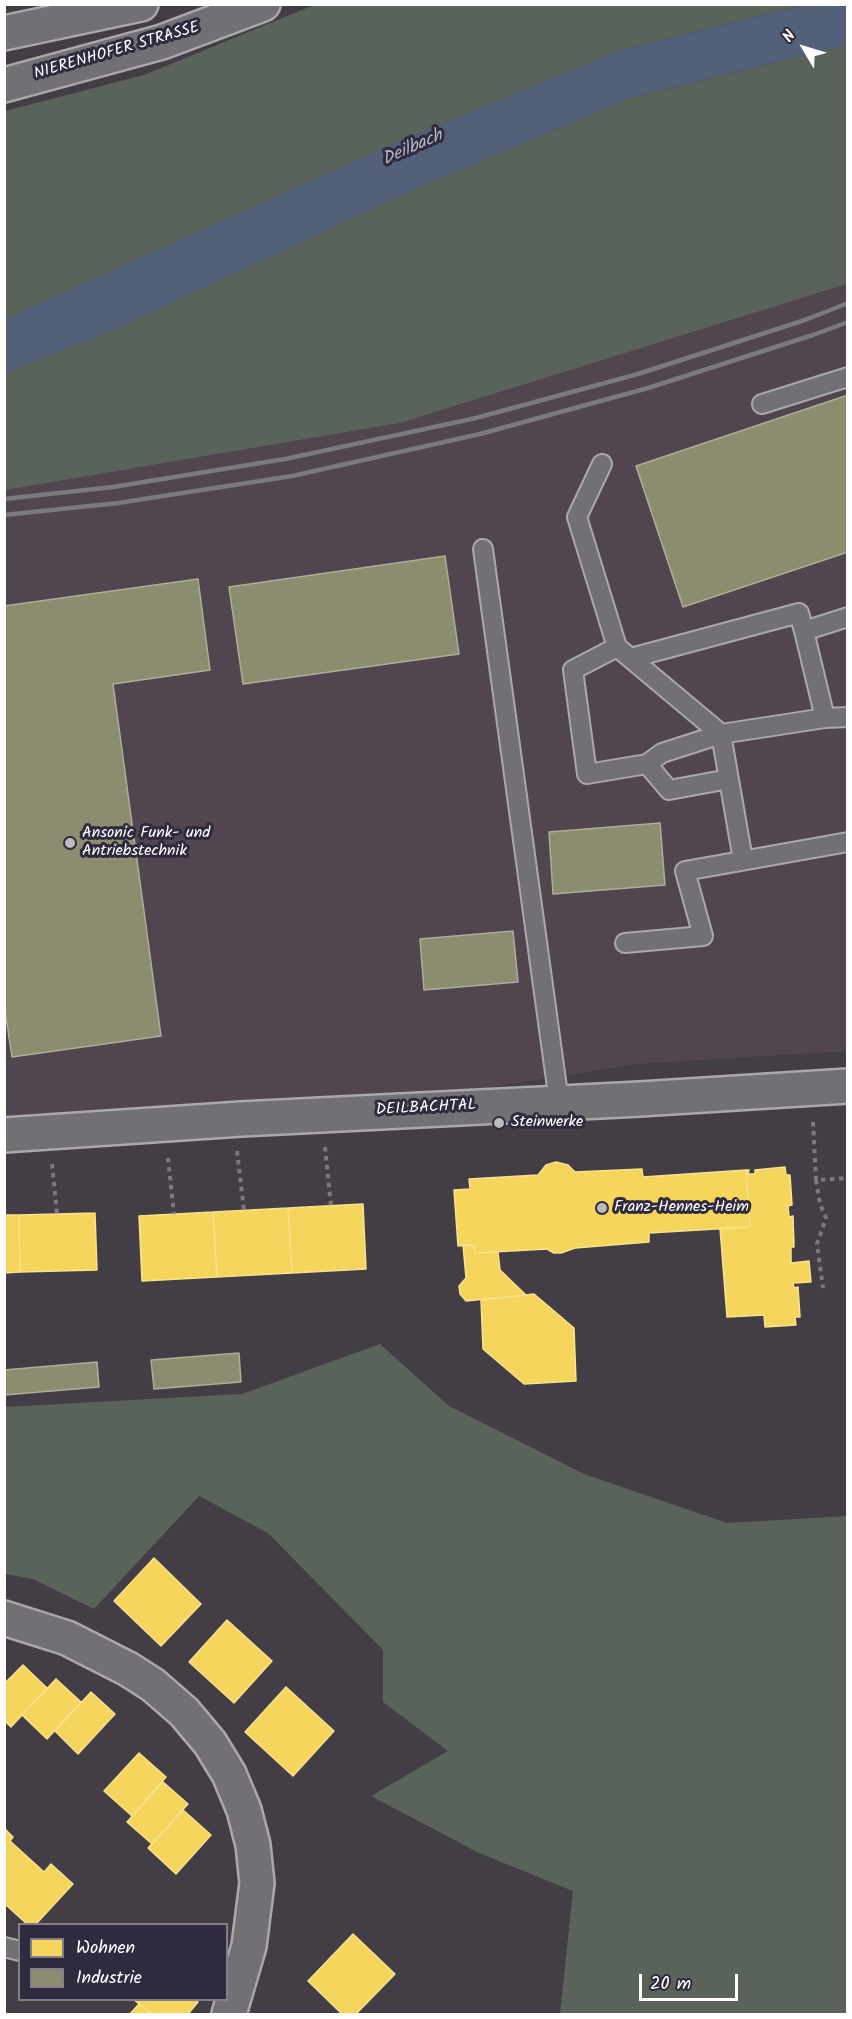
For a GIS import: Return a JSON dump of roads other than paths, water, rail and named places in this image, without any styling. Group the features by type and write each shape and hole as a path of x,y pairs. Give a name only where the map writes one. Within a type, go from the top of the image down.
{"street":[{"path":"61,20 90,4"},
{"path":"4,33 141,4"},
{"name":"NIERENHOFER STRASSE","path":"4,85 162,42 263,4"},
{"name":"DEILBACHTAL","path":"4,1135 233,1119 640,1099 848,1086"},
{"path":"4,1618 67,1638 128,1669 153,1685 184,1712 204,1735 229,1774 244,1810 253,1845 258,1882 249,1946 229,2014"}],"lane":[{"path":"762,404 848,377"},
{"path":"602,464 577,517 624,652 721,734 743,860"},
{"path":"483,549 559,1102"},
{"path":"825,718 799,614 624,652 573,670 587,774 647,764 662,753 721,734 825,718 848,717"},
{"path":"804,631 848,617"},
{"path":"647,764 669,790 729,779"},
{"path":"625,943 703,936 685,871 848,842"}],"water":[{"name":"Deilbach","path":"804,5 847,5 847,45 630,98 406,193 111,331 5,373 5,319 379,150 618,51"}],"railway":[{"path":"4,499 113,487 285,459 476,418 638,374 805,320 848,303"},
{"path":"4,515 118,503 292,476 480,434 648,388 848,322"}],"place":[{"name":"Ansonic Funk- und Antriebstechnik","path":"70,843"},
{"name":"Steinwerke","path":"499,1123"},
{"name":"Franz-Hennes-Heim","path":"602,1208"}]}
